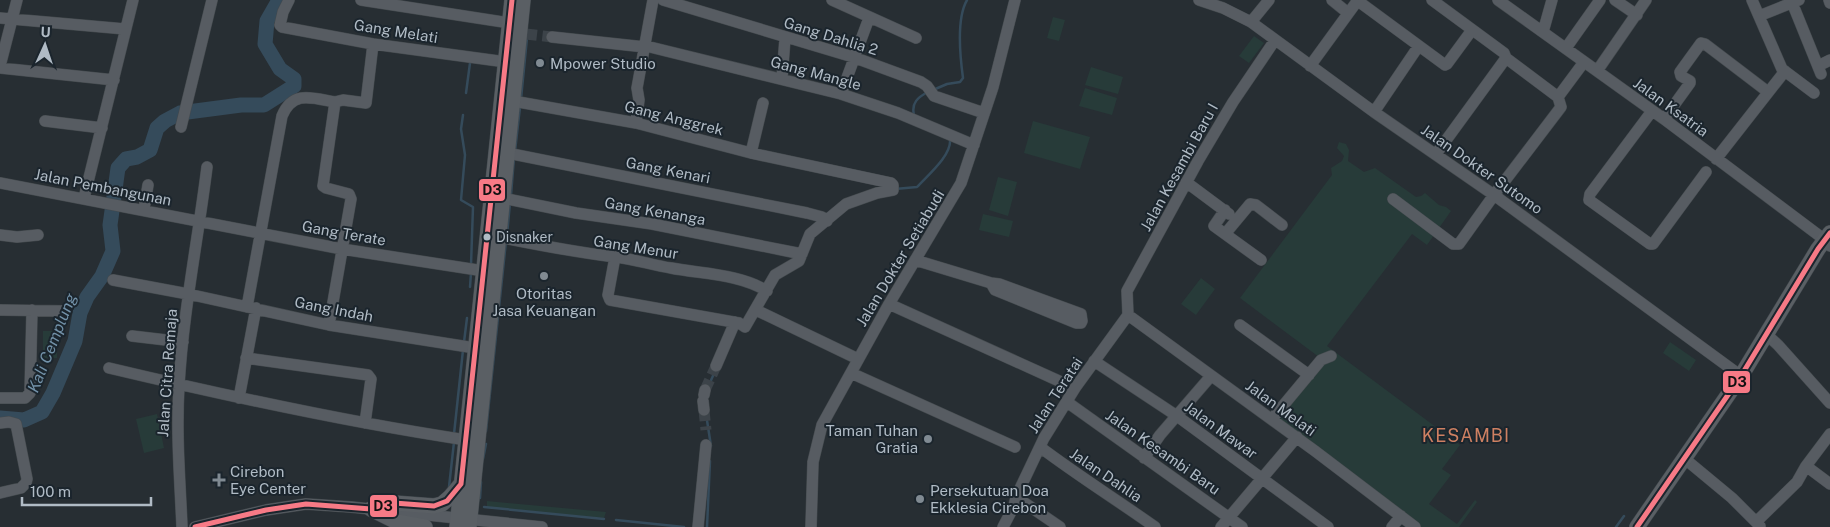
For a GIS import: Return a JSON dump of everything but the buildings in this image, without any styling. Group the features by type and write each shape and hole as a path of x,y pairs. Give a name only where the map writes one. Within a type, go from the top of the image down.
{"main road":[{"path":"463,523 503,198 510,91 506,62 519,30 512,0"},
{"path":"463,523 459,487 458,439 476,270 510,91 523,0"},
{"path":"1637,527 1741,376 1766,334 1828,240"},
{"path":"371,509 394,503 434,506 446,501 459,487"},
{"path":"371,509 396,522 425,527"}],"street":[{"path":"17,0 0,67 114,80"},
{"path":"84,198 133,0"},
{"path":"183,117 212,0"},
{"name":"Gang Melati","path":"289,0 282,12 280,24 282,27 374,44 506,62"},
{"path":"361,0 519,30"},
{"path":"636,123 639,100 638,88 653,0"},
{"name":"Gang Dahlia 2","path":"663,0 785,38 854,57 905,76 931,91 984,113"},
{"path":"832,0 916,38"},
{"name":"Jalan Dokter Setiabudi","path":"811,527 813,462 822,425 889,304 947,209 961,182 993,87 1015,0"},
{"name":"Jalan Dokter Sutomo","path":"1199,0 1223,8 1251,22 1374,112 1494,195 1741,376"},
{"path":"1251,22 1269,0"},
{"path":"1332,0 1348,13"},
{"path":"1310,66 1358,0 1418,47 1446,65 1472,30"},
{"path":"1393,199 1455,245 1460,243 1494,195 1559,111 1561,104 1558,97 1506,58 1504,52 1432,0"},
{"path":"1446,10 1452,0"},
{"name":"Jalan Ksatria","path":"1498,0 1664,118 1828,240"},
{"path":"1540,30 1546,0"},
{"path":"1540,30 1552,0"},
{"path":"1566,48 1600,0"},
{"path":"1615,0 1637,15"},
{"path":"1597,71 1646,0"},
{"path":"1752,0 1785,71 1814,94"},
{"path":"1759,16 1794,1 1820,70 1830,60"},
{"path":"0,18 126,28"},
{"path":"841,94 869,18"},
{"name":"Gang Mangle","path":"552,37 646,46 841,94 885,108 974,145"},
{"path":"782,79 785,38"},
{"name":"Jalan Kesambi Baru I","path":"1128,315 1128,292 1186,182 1233,102 1275,40"},
{"path":"1664,118 1690,83 1690,81 1681,76 1680,72 1701,43 1705,44 1768,92"},
{"path":"239,398 246,358 260,233 282,116 286,106 300,98 366,103 374,44"},
{"path":"1374,112 1418,47"},
{"path":"1436,154 1506,58"},
{"path":"1558,97 1584,62"},
{"path":"1716,158 1785,71"},
{"name":"Gang Anggrek","path":"510,91 750,153 890,183 893,188 846,204 825,220"},
{"path":"329,325 351,196 324,186 334,102"},
{"path":"750,153 763,103"},
{"path":"1652,111 1590,194 1589,200 1650,244 1653,244 1706,172"},
{"path":"45,120 102,128"},
{"name":"Gang Kenari","path":"507,154 696,190 825,220"},
{"name":"Jalan Citra Remaja","path":"182,527 177,457 179,385 188,294 207,166"},
{"path":"1186,182 1237,219"},
{"name":"Jalan Pembangunan","path":"0,183 144,209 200,222"},
{"path":"144,209 148,185"},
{"name":"Gang Kenanga","path":"503,198 576,213 652,224 802,254"},
{"path":"1225,234 1247,205 1253,204 1282,225"},
{"path":"1225,210 1214,225 1261,260"},
{"path":"616,257 608,295 610,300 740,324 745,327 775,275 799,261 808,237 825,220"},
{"name":"Gang Terate","path":"200,222 342,249 476,270"},
{"path":"0,235 16,237 38,235"},
{"name":"Gang Menur","path":"499,237 598,256 616,257 726,277 748,282 765,290"},
{"path":"915,260 999,284 1081,314 1082,320 1079,323 1067,319 995,290 991,283"},
{"name":"Gang Indah","path":"113,280 188,294 329,325 468,347"},
{"path":"889,304 1059,380"},
{"path":"0,310 66,311"},
{"path":"0,398 25,398 30,393 32,310"},
{"path":"756,310 858,359"},
{"name":"Jalan Teratai","path":"1003,527 1040,447 1094,361 1128,315"},
{"name":"Jalan Melati","path":"1128,315 1297,437 1415,527"},
{"path":"716,366 740,324"},
{"path":"1240,325 1309,375"},
{"path":"1766,334 1830,402"},
{"path":"132,336 183,342"},
{"path":"1272,419 1322,360 1331,356"},
{"path":"246,358 368,376 371,379 365,423"},
{"name":"Jalan Mawar","path":"1094,361 1177,416 1328,527"},
{"path":"109,368 239,398 458,439"},
{"path":"851,373 1015,447"},
{"path":"1144,458 1160,434 1211,376"},
{"name":"Jalan Kesambi Baru","path":"1067,402 1242,527"},
{"path":"0,423 16,424 27,479 21,488 0,493"},
{"path":"1685,459 1732,498 1759,524 1797,482 1806,466 1830,434"},
{"path":"1221,527 1297,437"},
{"path":"698,527 706,444"},
{"name":"Jalan Dahlia","path":"1040,447 1066,467 1120,501 1155,527"},
{"path":"1806,466 1830,484"},
{"path":"1016,497 1060,527"},
{"path":"195,527 266,510 306,504 371,509 463,523 542,527"},
{"path":"1392,527 1401,516"}],"green space":[{"path":"1053,17 1065,20 1059,41 1047,38"},
{"path":"1254,36 1264,43 1249,63 1239,56"},
{"path":"1091,67 1123,77 1118,94 1085,85"},
{"path":"1085,88 1117,98 1112,115 1079,106"},
{"path":"1033,121 1090,137 1080,169 1024,153"},
{"path":"1339,142 1346,144 1349,150 1348,161 1364,172 1375,168 1416,197 1425,193 1439,205 1451,211 1427,245 1412,234 1327,346 1460,445 1442,469 1451,475 1429,504 1457,524 1475,500 1477,502 1459,527 1420,527 1278,421 1323,360 1240,298 1332,175 1331,168 1342,161 1344,156 1337,148"},
{"path":"998,177 1017,182 1008,216 989,210"},
{"path":"983,214 1013,221 1009,237 979,230"},
{"path":"1201,278 1215,289 1196,315 1181,304"},
{"path":"43,331 57,331 57,358 43,358"},
{"path":"1670,342 1696,360 1689,371 1663,353"},
{"path":"157,414 164,448 144,453 136,419"},
{"path":"487,501 606,512 604,518 487,507"}],"waterway":[{"name":"Kali Cemplung","path":"0,418 24,420 42,412 53,393 75,341 80,313 87,297 102,276 113,251 110,225 118,168 126,159 137,157 150,150 157,128 180,113 241,105 264,105 294,86 294,79 280,69 265,44 267,21 279,0"},
{"path":"933,90 947,84 960,82 963,78 960,27 961,17 967,0"},
{"path":"521,99 527,38"},
{"path":"466,93 470,63"},
{"path":"914,115 914,104 921,96 928,92"},
{"path":"515,151 520,107"},
{"path":"463,115 461,129 465,155 461,200 473,207 471,265"},
{"path":"895,189 917,187 943,158 950,145 950,139"},
{"path":"511,195 514,158"},
{"path":"507,235 510,203"},
{"path":"486,431 506,241"},
{"path":"470,287 471,273"},
{"path":"464,342 467,318"},
{"path":"454,434 463,350"},
{"path":"708,387 716,369"},
{"path":"706,414 711,446"},
{"path":"449,487 454,442"},
{"path":"483,459 486,444"},
{"path":"707,527 710,461"},
{"path":"480,498 481,482"},
{"path":"484,507 604,519"},
{"path":"1616,527 1624,516"},
{"path":"616,520 684,527"}],"tunnel":[{"path":"526,34 552,37"},
{"path":"705,390 716,366"},
{"path":"704,410 706,430"}],"transit line":[{"name":"D3","path":"195,527 266,510 306,504 371,509 394,503 434,506 447,501 461,484 512,0"},
{"name":"D3","path":"1637,527 1741,376 1818,249 1830,233"}],"place":[{"name":"Mpower Studio","path":"540,63"},
{"name":"Disnaker","path":"487,237"},
{"name":"Otoritas Jasa Keuangan","path":"544,276"},
{"name":"Taman Tuhan Gratia","path":"928,439"},
{"name":"Cirebon Eye Center","path":"219,480"},
{"name":"Persekutuan Doa Ekklesia Cirebon","path":"920,499"}],"district":[{"name":"KESAMBI","path":"1466,435"}]}
